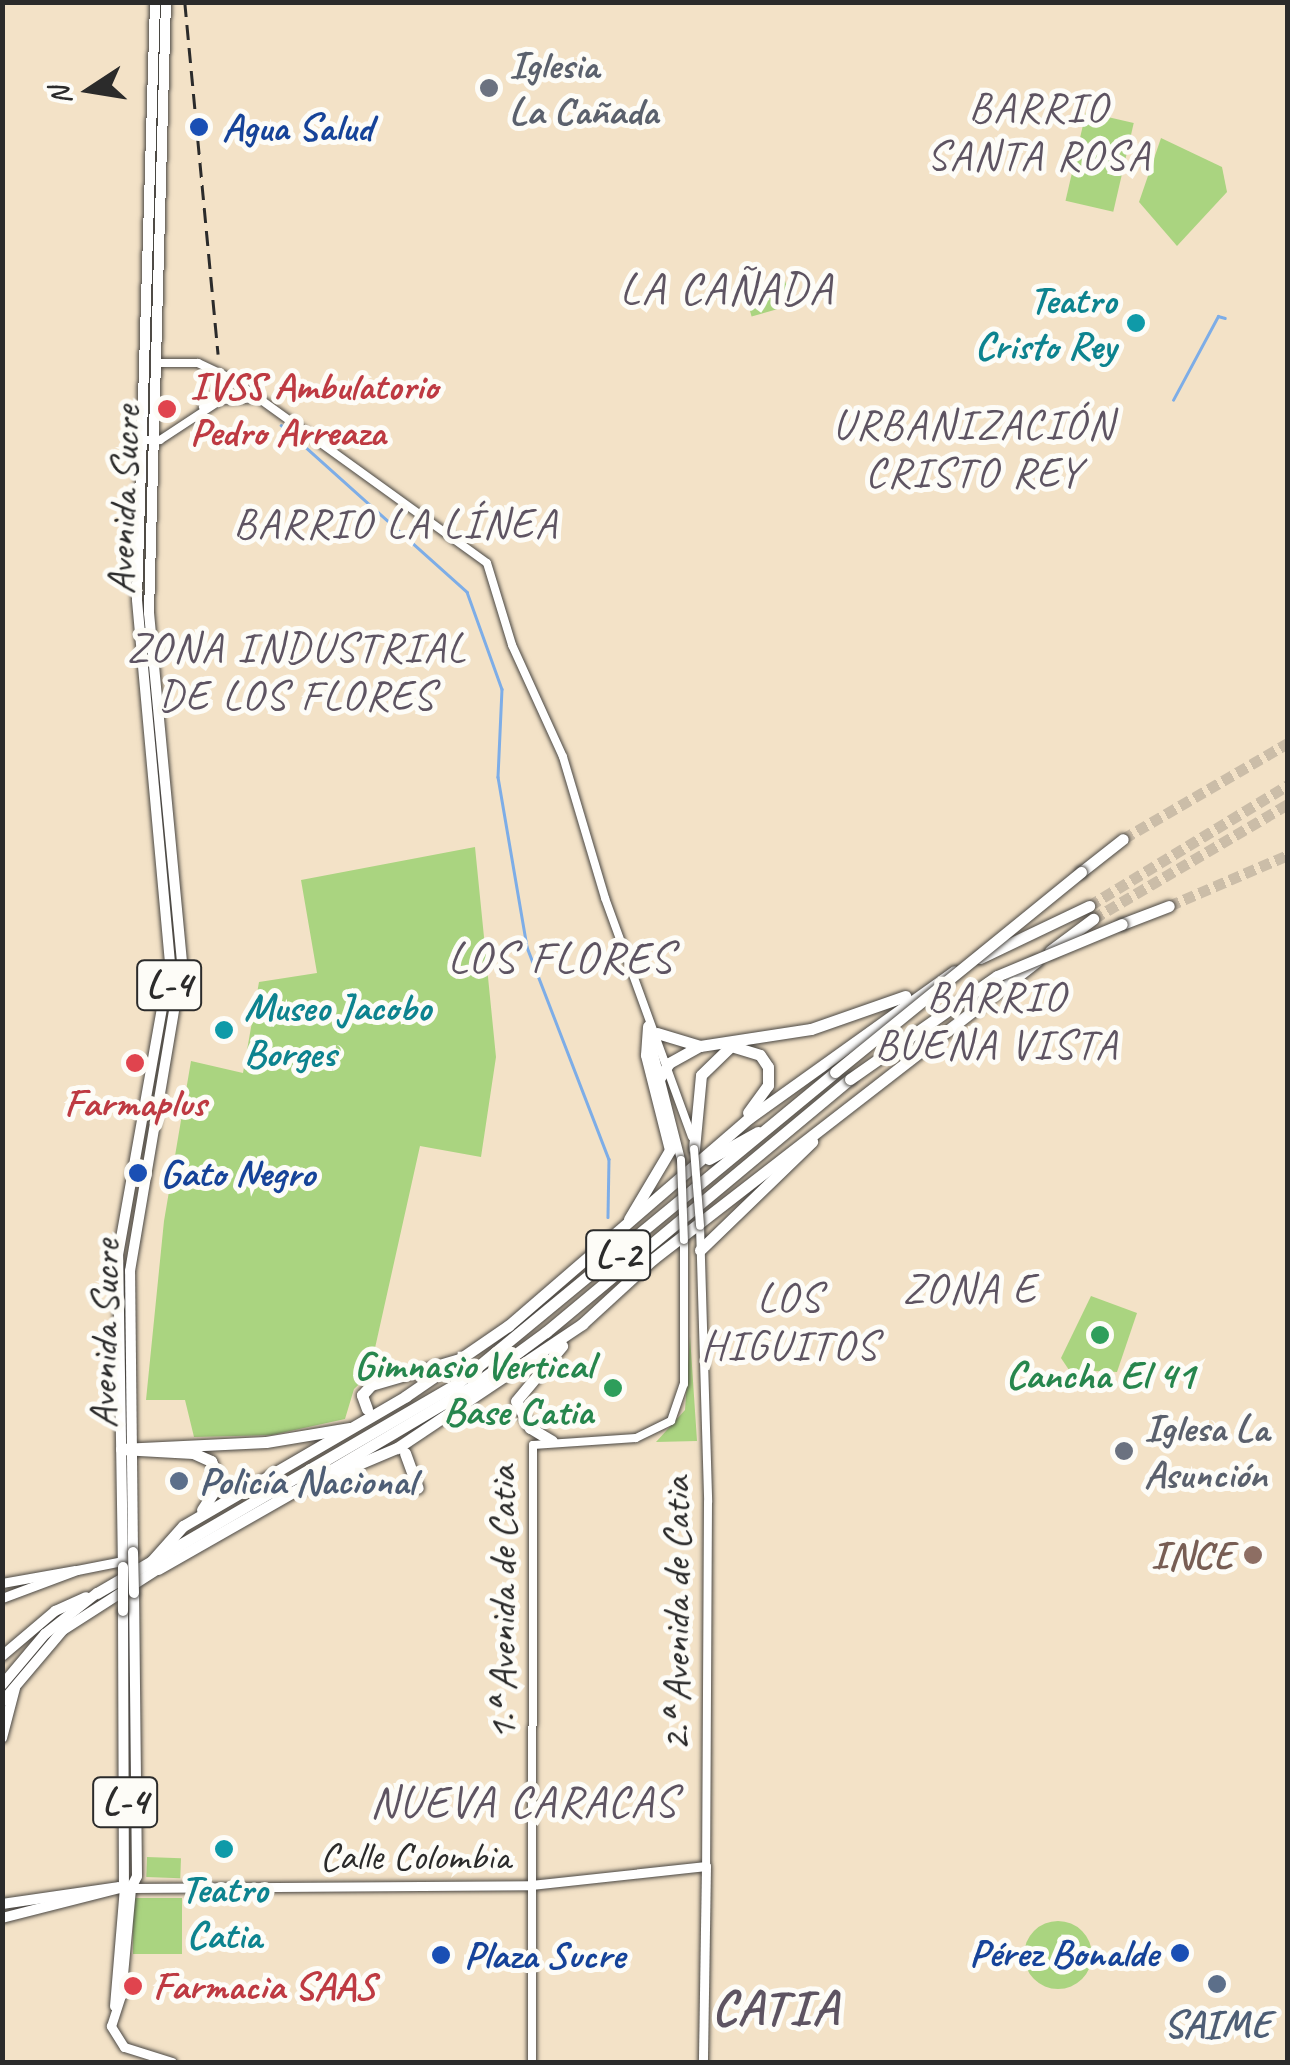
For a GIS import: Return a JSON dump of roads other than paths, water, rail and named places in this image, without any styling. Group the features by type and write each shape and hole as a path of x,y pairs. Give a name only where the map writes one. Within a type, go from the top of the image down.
{"highway":[{"name":"L-2","path":"154,1566 496,1356 836,1072 1123,840"},
{"name":"L-2","path":"97,1594 294,1491 471,1388 850,1078 997,976 1169,906"},
{"name":"L-2","path":"154,1566 183,1526 358,1425 464,1358 622,1232 686,1164 914,994 1091,912 644,1268 582,1324 466,1407 355,1469 294,1491"},
{"path":"659,1079 669,1063 700,1046 811,1029 914,994"},
{"path":"622,1232 669,1155 646,1055 652,1030 700,1046"},
{"path":"694,1149 702,1075 718,1052 738,1046 765,1061 768,1084 727,1137"},
{"path":"700,1250 851,1103"},
{"name":"L-2","path":"686,1164 776,1123"},
{"name":"L-2","path":"588,1296 644,1268"},
{"path":"552,1441 524,1421 517,1393 582,1324"},
{"path":"367,1410 362,1395 371,1385 464,1358"},
{"path":"128,1449 266,1442 358,1425"},
{"name":"L-2","path":"333,1456 358,1425"},
{"path":"128,1449 194,1453 216,1468 217,1493 183,1526"},
{"path":"404,1453 418,1488"}],"main road":[{"name":"Avenida Sucre","path":"155,2 149,613 182,962 130,1271 123,1564 127,1888 114,2036 124,2048 172,2062"},
{"name":"Avenida Sucre","path":"148,441 157,363 166,2"},
{"name":"Avenida Sucre","path":"127,1888 137,1876 134,1552 128,1449"},
{"path":"2,1583 123,1564"},
{"name":"L-2","path":"2,1702 63,1630 154,1566"},
{"path":"2,1598 76,1570"},
{"path":"2,1656 63,1605 97,1594"},
{"name":"L-2","path":"2,1685 45,1634 97,1594"},
{"path":"2,1738 16,1682"},
{"name":"Calle Colombia","path":"127,1888 531,1886 706,1866"},
{"name":"2.ª Avenida de Catia","path":"703,2062 706,1866"},
{"path":"2,1904 127,1888"},
{"path":"2,1918 127,1888"}],"street":[{"path":"157,363 198,363 235,381 475,551 491,569 512,645 563,757 646,1004 659,1079 686,1164 684,1384 677,1413 644,1436 552,1441"},
{"path":"198,413 235,381"},
{"path":"229,398 235,381"},
{"path":"148,441 229,398 261,398"},
{"name":"2.ª Avenida de Catia","path":"652,1030 669,1063 694,1149 700,1226 708,1502 706,1866"},
{"name":"1.ª Avenida de Catia","path":"532,2062 534,1443 552,1441"}],"waterway":[{"path":"1173,400 1218,316 1225,318"},
{"path":"281,425 467,592 502,689 498,777 527,947 609,1159 608,1217"}],"tunnel":[{"path":"1123,839 1288,743"},
{"path":"1089,906 1288,785"},
{"path":"1093,919 1288,804"},
{"path":"1169,906 1288,855"}],"railway":[{"path":"185,2 218,354"}],"place":[{"name":"Iglesia La Cañada","path":"489,88"},
{"name":"Agua Salud","path":"199,127"},
{"name":"Teatro Cristo Rey","path":"1136,323"},
{"name":"IVSS Ambulatorio Pedro Arreaza","path":"167,409"},
{"name":"Museo Jacobo Borges","path":"224,1030"},
{"name":"Farmaplus","path":"135,1063"},
{"name":"Gato Negro","path":"138,1173"},
{"name":"Cancha El 41","path":"1100,1335"},
{"name":"Gimnasio Vertical Base Catia","path":"613,1388"},
{"name":"Iglesa La Asunción","path":"1124,1451"},
{"name":"Policía Nacional","path":"179,1481"},
{"name":"INCE","path":"1253,1555"},
{"name":"Teatro Catia","path":"224,1849"},
{"name":"Pérez Bonalde","path":"1180,1953"},
{"name":"Plaza Sucre","path":"441,1955"},
{"name":"SAIME","path":"1217,1984"},
{"name":"Farmacia SAAS","path":"133,1986"}],"district":[{"name":"BARRIO SANTA ROSA","path":"1039,132"},
{"name":"LA CAÑADA","path":"727,289"},
{"name":"URBANIZACIÓN CRISTO REY","path":"974,449"},
{"name":"BARRIO LA LÍNEA","path":"396,524"},
{"name":"ZONA INDUSTRIAL DE LOS FLORES","path":"297,672"},
{"name":"LOS FLORES","path":"561,958"},
{"name":"BARRIO BUENA VISTA","path":"997,1021"},
{"name":"ZONA E","path":"970,1289"},
{"name":"LOS HIGUITOS","path":"790,1322"},
{"name":"NUEVA CARACAS","path":"524,1802"},
{"name":"CATIA","path":"776,2008"}]}
